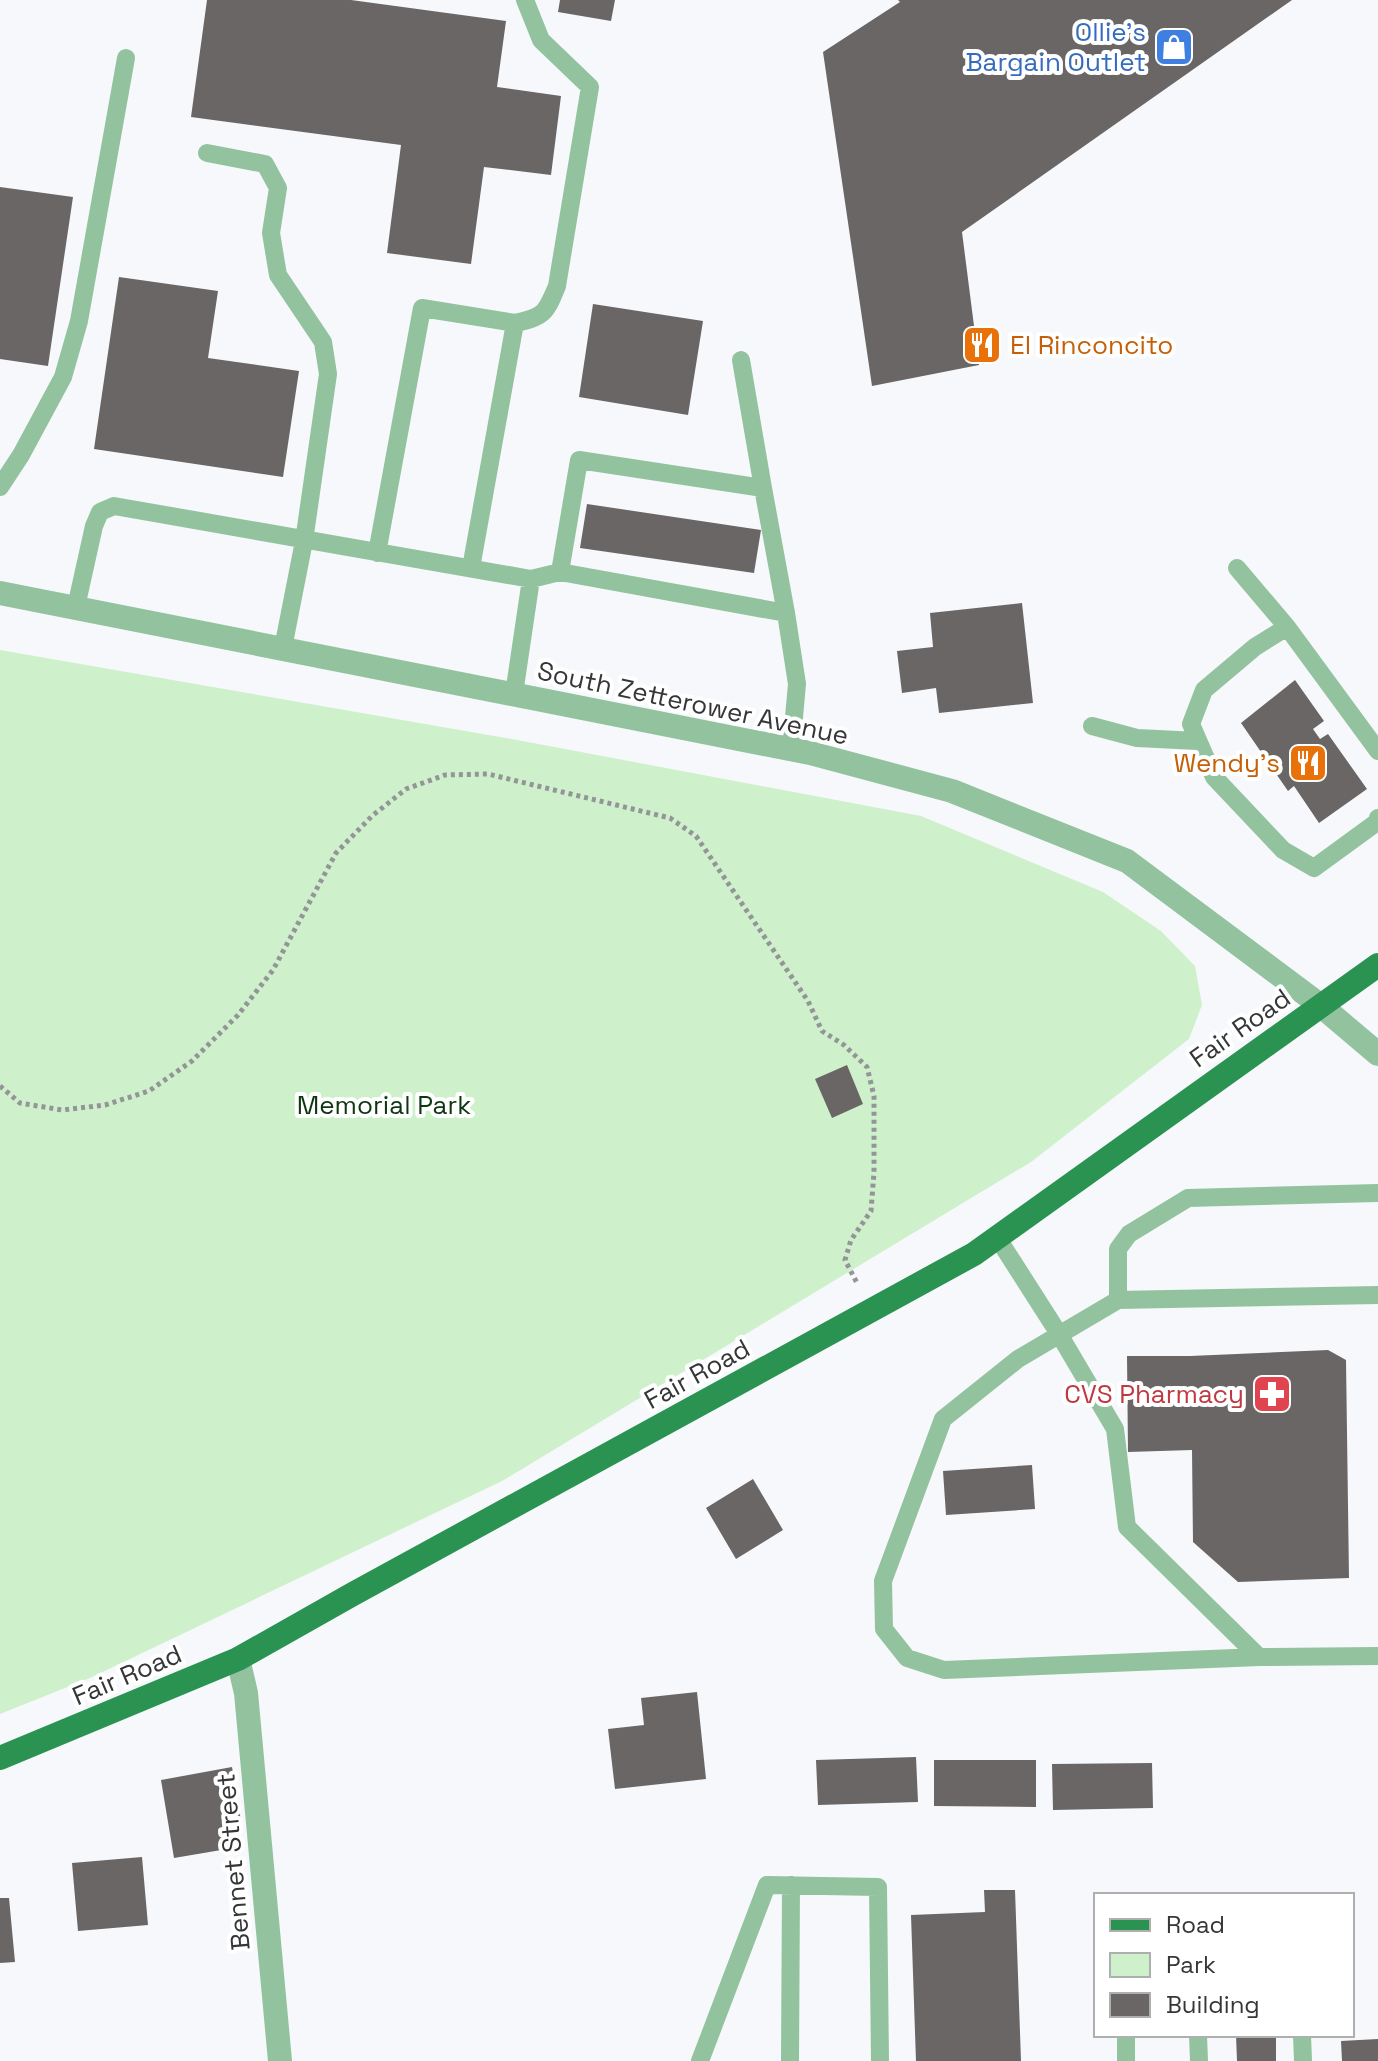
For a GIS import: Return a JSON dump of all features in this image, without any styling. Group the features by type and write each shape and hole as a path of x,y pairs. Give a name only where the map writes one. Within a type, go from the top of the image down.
{"main road":[{"name":"Fair Road","path":"0,1758 238,1659 974,1254 1378,965"}],"street":[{"name":"South Zetterower Avenue","path":"0,593 791,750 952,791 1127,861 1320,1005 1378,1054"},
{"name":"Bennet Street","path":"238,1659 246,1693 280,2061"}],"lane":[{"path":"377,553 422,308 515,323 535,319 547,310 557,286 590,87 541,40 525,0"},
{"path":"0,487 63,377 75,335 126,58"},
{"path":"207,153 265,164 278,188 271,233 278,275 323,342 328,374 304,541 283,648"},
{"path":"471,568 515,323"},
{"path":"741,360 797,684 791,750"},
{"path":"560,572 579,460 763,488"},
{"path":"76,607 94,526 100,512 114,506 531,579 560,572 786,613"},
{"path":"1237,568 1287,627 1378,751"},
{"path":"514,694 531,579"},
{"path":"1287,627 1255,647 1204,690 1191,724 1214,777 1283,850 1314,868 1377,822 1378,818"},
{"path":"1092,726 1137,738 1198,741"},
{"path":"1118,1300 1118,1249 1129,1234 1188,1198 1378,1193"},
{"path":"997,1237 1115,1429 1127,1527 1259,1657"},
{"path":"1378,1295 1118,1300 1059,1334 1018,1359 943,1419 883,1581 884,1629 907,1658 944,1670 1259,1657 1378,1656"},
{"path":"700,2061 767,1885 878,1887 880,2061"},
{"path":"790,2061 791,1885"},
{"path":"1126,2037 1126,2061"},
{"path":"1198,2037 1199,2061"},
{"path":"1302,2037 1303,2061"}],"path":[{"path":"0,1086 20,1103 62,1110 105,1105 149,1091 192,1061 238,1015 273,970 336,853 372,816 406,789 445,775 488,774 626,806 670,818 696,836 808,1001 822,1031 844,1045 867,1067 874,1096 871,1211 851,1240 845,1260 871,1311"}],"green space":[{"name":"Memorial Park","path":"0,650 512,739 921,816 1103,892 1161,931 1195,966 1202,1005 1189,1039 1031,1162 502,1481 90,1678 0,1714"}],"building":[{"path":"207,0 351,0 506,21 497,87 561,96 551,175 484,167 471,264 387,253 401,145 191,117"},
{"path":"560,0 615,0 611,21 558,12"},
{"path":"898,0 1292,0 962,232 979,365 872,386 823,52 900,2"},
{"path":"0,187 73,197 48,366 0,359"},
{"path":"119,277 218,291 208,358 299,371 283,477 94,449"},
{"path":"593,304 703,321 688,415 579,397"},
{"path":"587,504 761,530 754,573 580,548"},
{"path":"1022,603 1033,703 939,713 936,688 902,693 897,651 933,647 930,613"},
{"name":"Wendy's","path":"1295,680 1324,721 1313,729 1320,739 1328,734 1367,789 1319,823 1294,786 1288,791 1241,723"},
{"path":"847,1065 863,1104 832,1118 815,1079"},
{"name":"CVS Pharmacy","path":"1328,1350 1346,1360 1349,1578 1238,1582 1193,1542 1192,1450 1128,1452 1127,1356"},
{"path":"1032,1465 1035,1509 946,1515 943,1471"},
{"path":"753,1479 783,1530 736,1559 706,1508"},
{"path":"697,1692 706,1779 615,1789 608,1729 644,1725 641,1698"},
{"path":"916,1757 918,1802 818,1805 816,1760"},
{"path":"934,1760 1036,1760 1036,1807 934,1806"},
{"path":"1152,1763 1153,1808 1053,1810 1052,1764"},
{"path":"232,1767 241,1821 229,1823 233,1848 174,1858 161,1780"},
{"path":"142,1857 148,1925 78,1931 72,1863"},
{"path":"984,1890 1015,1890 1021,2061 916,2061 911,1915 985,1912"},
{"path":"0,1898 9,1898 15,1962 0,1963"},
{"path":"1236,2037 1276,2037 1276,2061 1237,2061"},
{"path":"1378,2039 1378,2061 1342,2061 1341,2041"}],"place":[{"name":"Ollie's Bargain Outlet","path":"1174,47"},
{"name":"El Rinconcito","path":"982,345"},
{"name":"Wendy's","path":"1308,763"},
{"name":"CVS Pharmacy","path":"1272,1394"}]}
